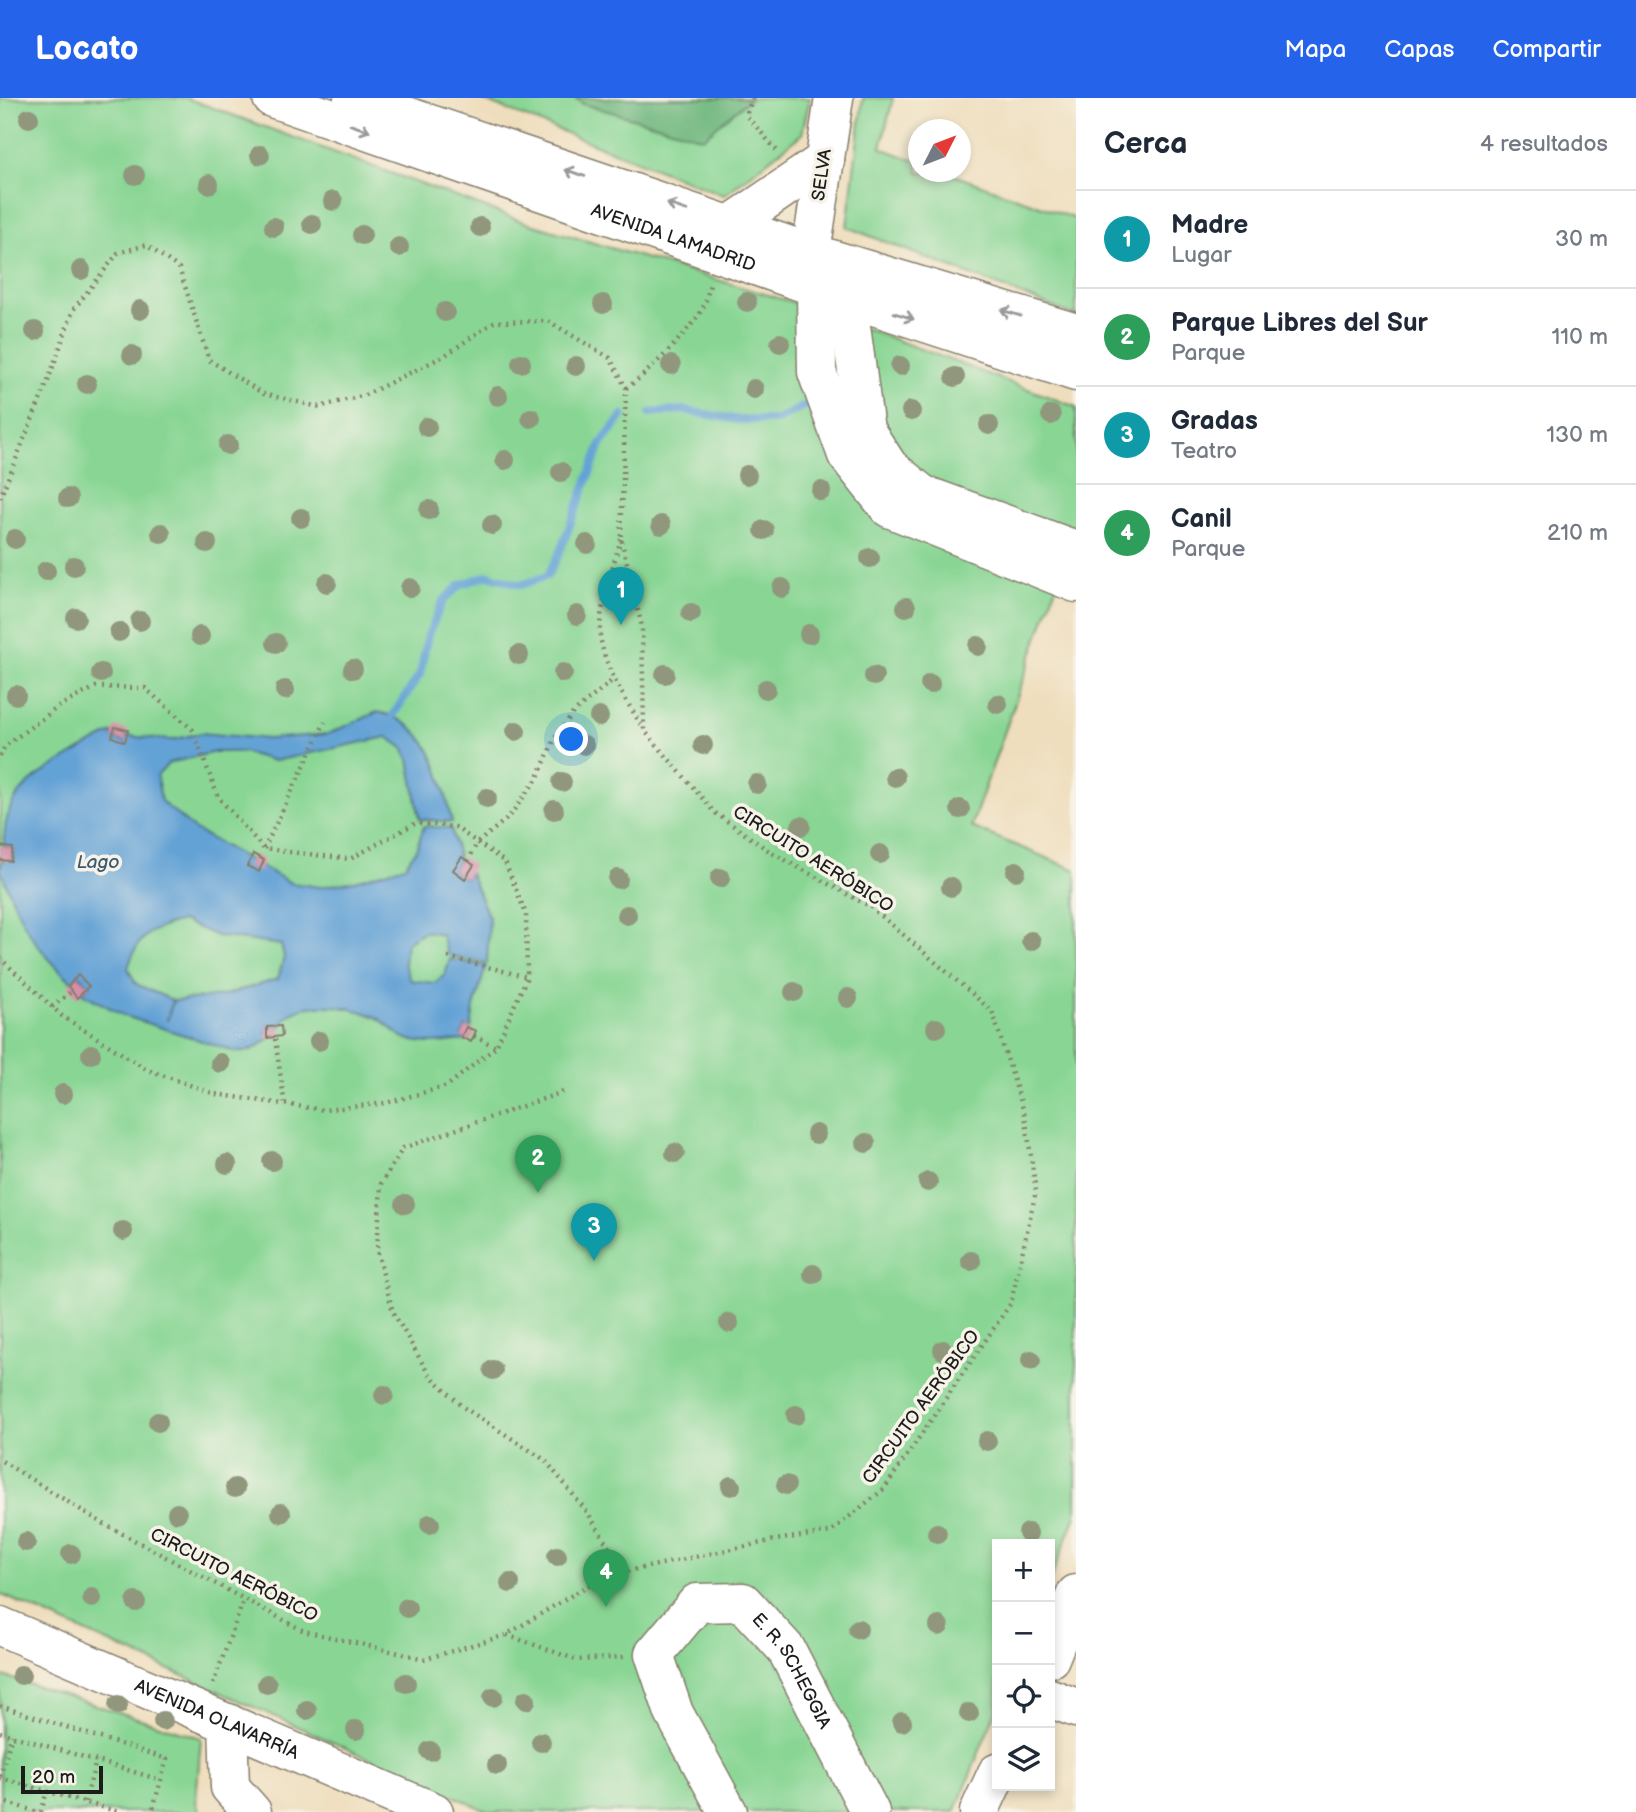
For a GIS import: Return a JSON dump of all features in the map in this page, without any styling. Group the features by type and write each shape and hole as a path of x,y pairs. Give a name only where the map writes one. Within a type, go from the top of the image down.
{"main road":[{"name":"AVENIDA LAMADRID","path":"272,98 724,239"},
{"name":"AVENIDA LAMADRID","path":"353,98 1076,372"},
{"name":"SELVA","path":"825,279 825,160 834,98"},
{"path":"724,239 825,160"},
{"name":"AVENIDA LAMADRID","path":"825,279 1076,333"},
{"path":"825,279 865,430 889,467 922,494 1076,550"},
{"path":"825,279 817,373 847,455 889,508 1076,583"},
{"path":"1055,1646 1076,1594"},
{"name":"E. R. SCHEGGIA","path":"654,1654 697,1603 743,1602 786,1649 870,1812"},
{"name":"AVENIDA OLAVARRÍA","path":"0,1626 434,1812"},
{"path":"654,1654 674,1713 728,1812"},
{"path":"1055,1700 1076,1708"},
{"path":"215,1718 230,1787 252,1812"},
{"path":"979,1812 992,1784"}],"path":[{"path":"753,98 747,115 779,153"},
{"path":"626,388 636,383 674,345 704,307 724,239"},
{"path":"0,498 48,381 73,310 118,253 146,245 178,268 209,360 264,394 319,407 365,395 444,356 494,322 548,321 610,358 626,388 621,538 642,627 644,730"},
{"name":"CIRCUITO AERÓBICO","path":"0,1460 104,1524 303,1631 425,1659 506,1635 587,1586 624,1572 775,1540 830,1532 884,1489 1011,1303 1036,1191 1025,1115 992,1011 871,907 772,853 713,812 644,730 614,679 600,634 609,579 621,538"},
{"path":"468,861 477,843 508,818 537,779 555,738 573,713 614,679"},
{"path":"0,756 5,746 61,705 96,687 145,688 193,730 218,797 264,849 350,859 416,823 455,827 505,862 526,914 527,977 496,1047 447,1086 386,1102 324,1110 215,1094 148,1070 52,1007 0,958"},
{"path":"264,849 325,722"},
{"path":"448,957 527,977"},
{"path":"52,1007 72,991"},
{"path":"474,1036 496,1047"},
{"path":"275,1039 285,1105"},
{"path":"563,1092 403,1147 381,1184 377,1251 393,1312 428,1373 463,1406 545,1460 588,1513 624,1572"},
{"path":"215,1718 244,1599"},
{"path":"506,1635 578,1660 654,1654"},
{"path":"0,1706 167,1759 152,1812"},
{"path":"0,1732 161,1780"},
{"path":"12,1735 3,1756 0,1777 119,1812"},
{"path":"86,1802 96,1761"},
{"path":"0,1801 40,1812 47,1791"}],"green space":[{"path":"0,98 186,98 527,223 805,306 1076,407 1076,530 971,827 1076,870 1076,1516 1055,1568 1055,1539 992,1539 992,1720 955,1812 489,1812 0,1594"},
{"path":"477,98 810,98 802,134 724,195"},
{"path":"575,98 751,98 703,138 583,104"},
{"path":"863,98 893,98 881,148 908,158 908,182 971,181 1076,219 1076,316 847,227"},
{"path":"0,1675 201,1738 196,1801 199,1812 0,1812"}],"water":[{"name":"Lago","path":"377,712 396,718 410,727 431,753 452,822 420,819 409,759 403,748 387,737 274,761 243,752 215,752 169,763 157,776 161,801 195,830 291,883 320,887 355,881 405,866 416,850 424,826 451,828 459,861 453,870 465,879 470,873 489,918 487,963 448,955 441,935 426,932 418,934 406,944 404,964 410,980 434,983 445,975 450,959 486,966 474,1007 471,1029 466,1027 461,1036 467,1040 437,1043 414,1041 395,1032 376,1017 352,1009 324,1006 298,1010 288,1016 281,1026 267,1027 267,1037 270,1038 252,1050 236,1052 125,1016 82,993 89,986 79,975 72,982 36,943 14,903 0,869 3,860 11,860 13,848 4,847 7,816 19,793 38,776 113,733 112,737 124,742 126,736 172,740 201,733 268,739 328,734","holes":["182,921 217,936 281,945 284,957 278,979 221,996 173,1001 167,1021 172,1000 136,984 128,968 136,948 153,931"]}],"building":[{"path":"115,727 128,730 125,742 112,737"},
{"path":"0,846 13,848 11,861 0,860"},
{"path":"253,854 264,860 259,872 247,866"},
{"path":"462,857 474,865 465,879 453,870"},
{"path":"78,975 89,986 77,998 68,986"},
{"path":"281,1026 282,1036 267,1038 267,1027"},
{"path":"466,1027 476,1031 471,1042 461,1037"}],"waterway":[{"path":"650,413 682,410 739,420 777,420 812,402"},
{"path":"393,715 420,674 428,635 443,601 460,585 488,575 521,585 547,576 559,554 601,444 623,415"}],"place":[{"name":"Madre","path":"621,625"},
{"name":"Parque Libres del Sur","path":"538,1193"},
{"name":"Gradas","path":"594,1261"},
{"name":"Canil","path":"606,1607"}]}
